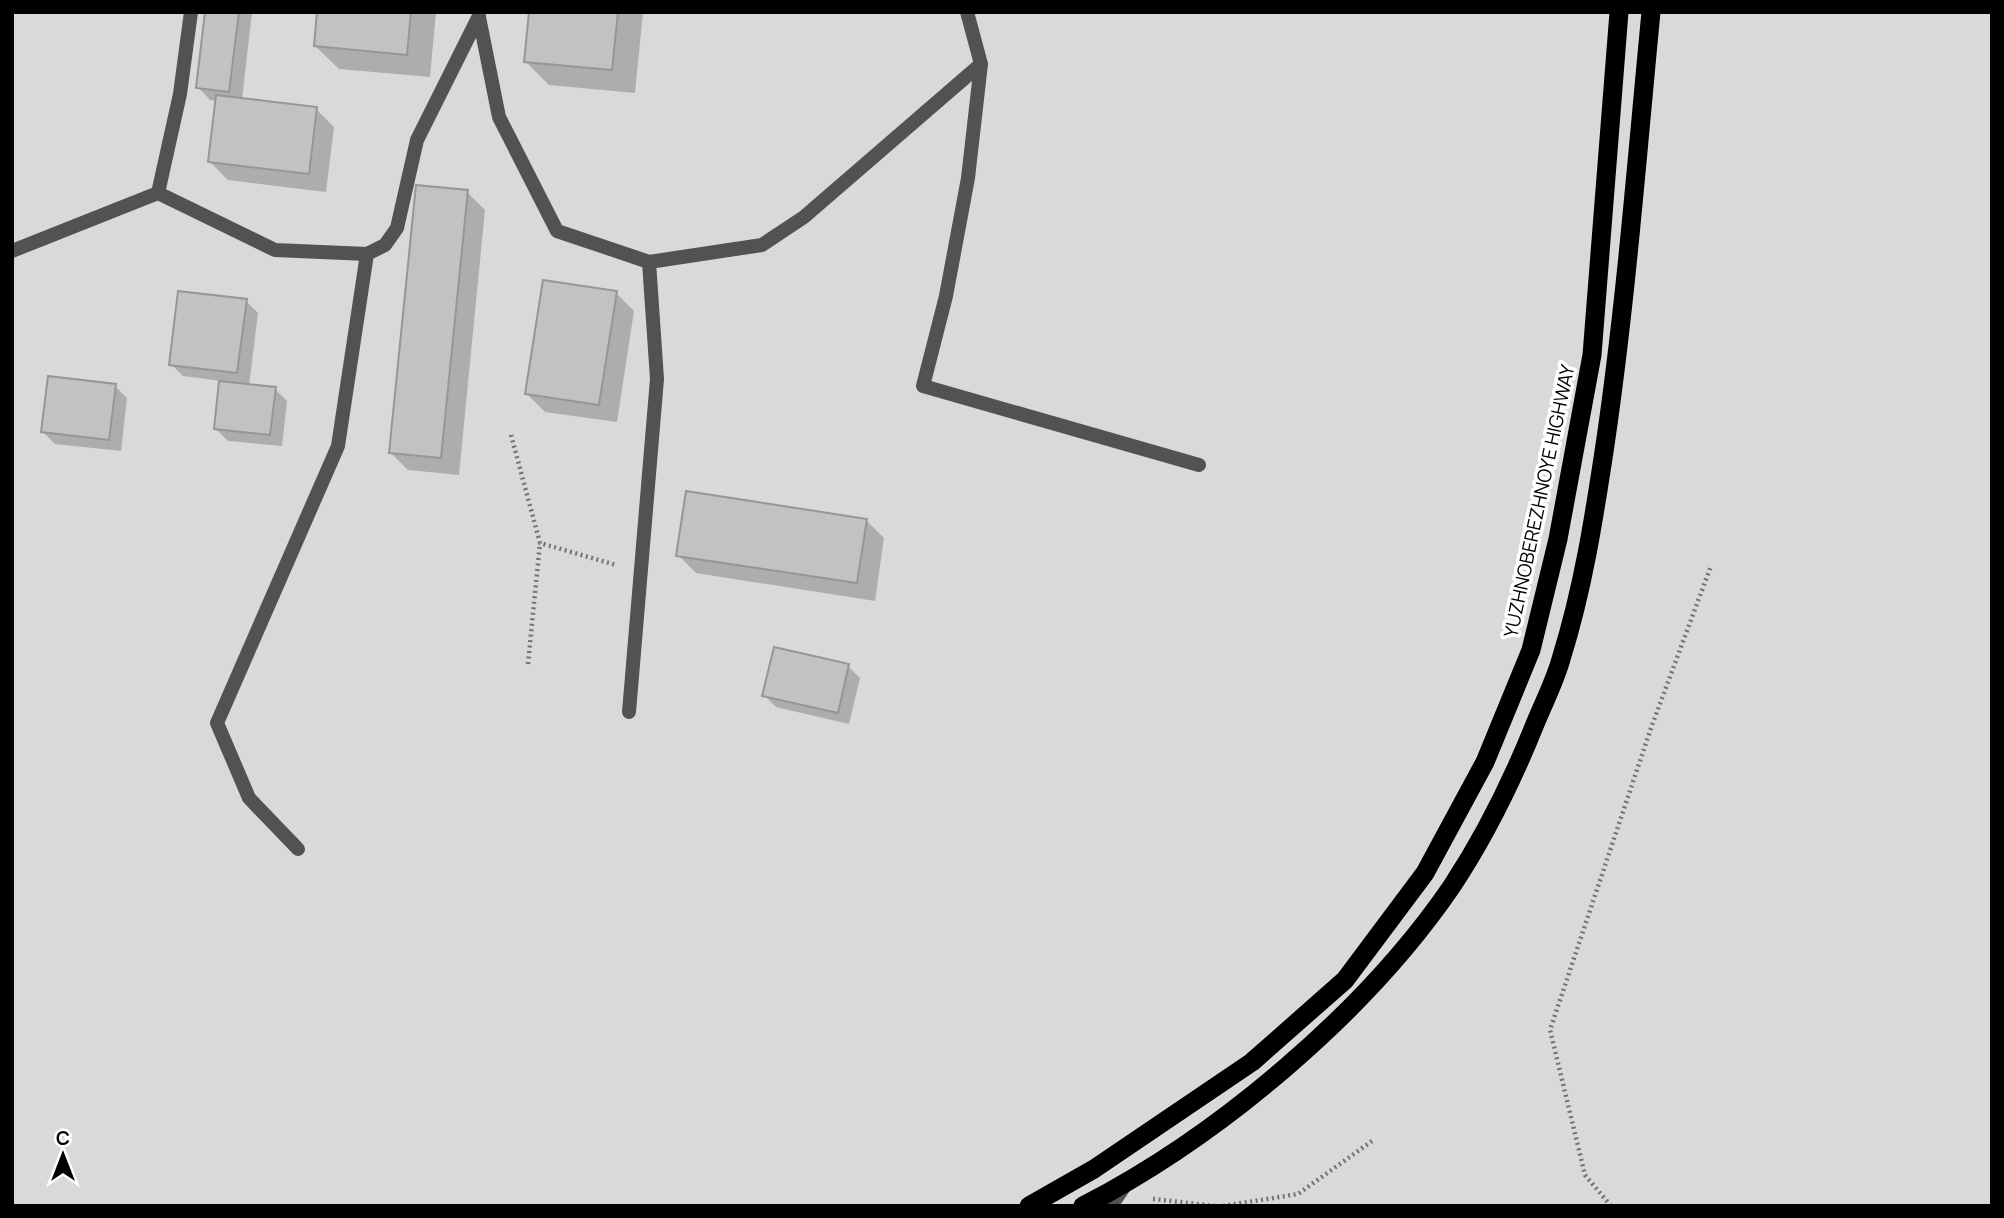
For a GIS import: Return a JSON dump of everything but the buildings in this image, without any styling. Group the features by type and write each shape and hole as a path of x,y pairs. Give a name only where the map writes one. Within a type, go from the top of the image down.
{"highway":[{"name":"YUZHNOBEREZHNOYE HIGHWAY","path":"1029,1206 1094,1169 1252,1062 1345,980 1425,873 1485,762 1531,650 1558,539 1592,355 1619,12"},
{"path":"1083,1206 1118,1195 1209,1129 1284,1069 1372,985 1452,886 1514,775 1561,661 1589,552 1616,367 1651,12"}],"lane":[{"path":"158,193 180,94 191,12"},
{"path":"967,12 981,64 968,178 946,296 923,386 1199,465"},
{"path":"12,251 158,193 275,250 367,254 385,245 397,228 417,139 479,15"},
{"path":"479,15 499,117 556,231 649,262 762,246 804,217 981,64"},
{"path":"298,849 249,798 217,723 338,446 367,254"},
{"path":"629,712 657,379 649,262"}],"path":[{"path":"510,435 540,543 528,664"},
{"path":"540,543 640,572"},
{"path":"1611,1206 1585,1175 1550,1030 1647,741 1711,566"},
{"path":"1223,1206 1298,1194 1372,1141"},
{"path":"1118,1195 1215,1206"}],"shaded area":[{"path":"12,12 1992,12 1992,1206 12,1206"}]}
